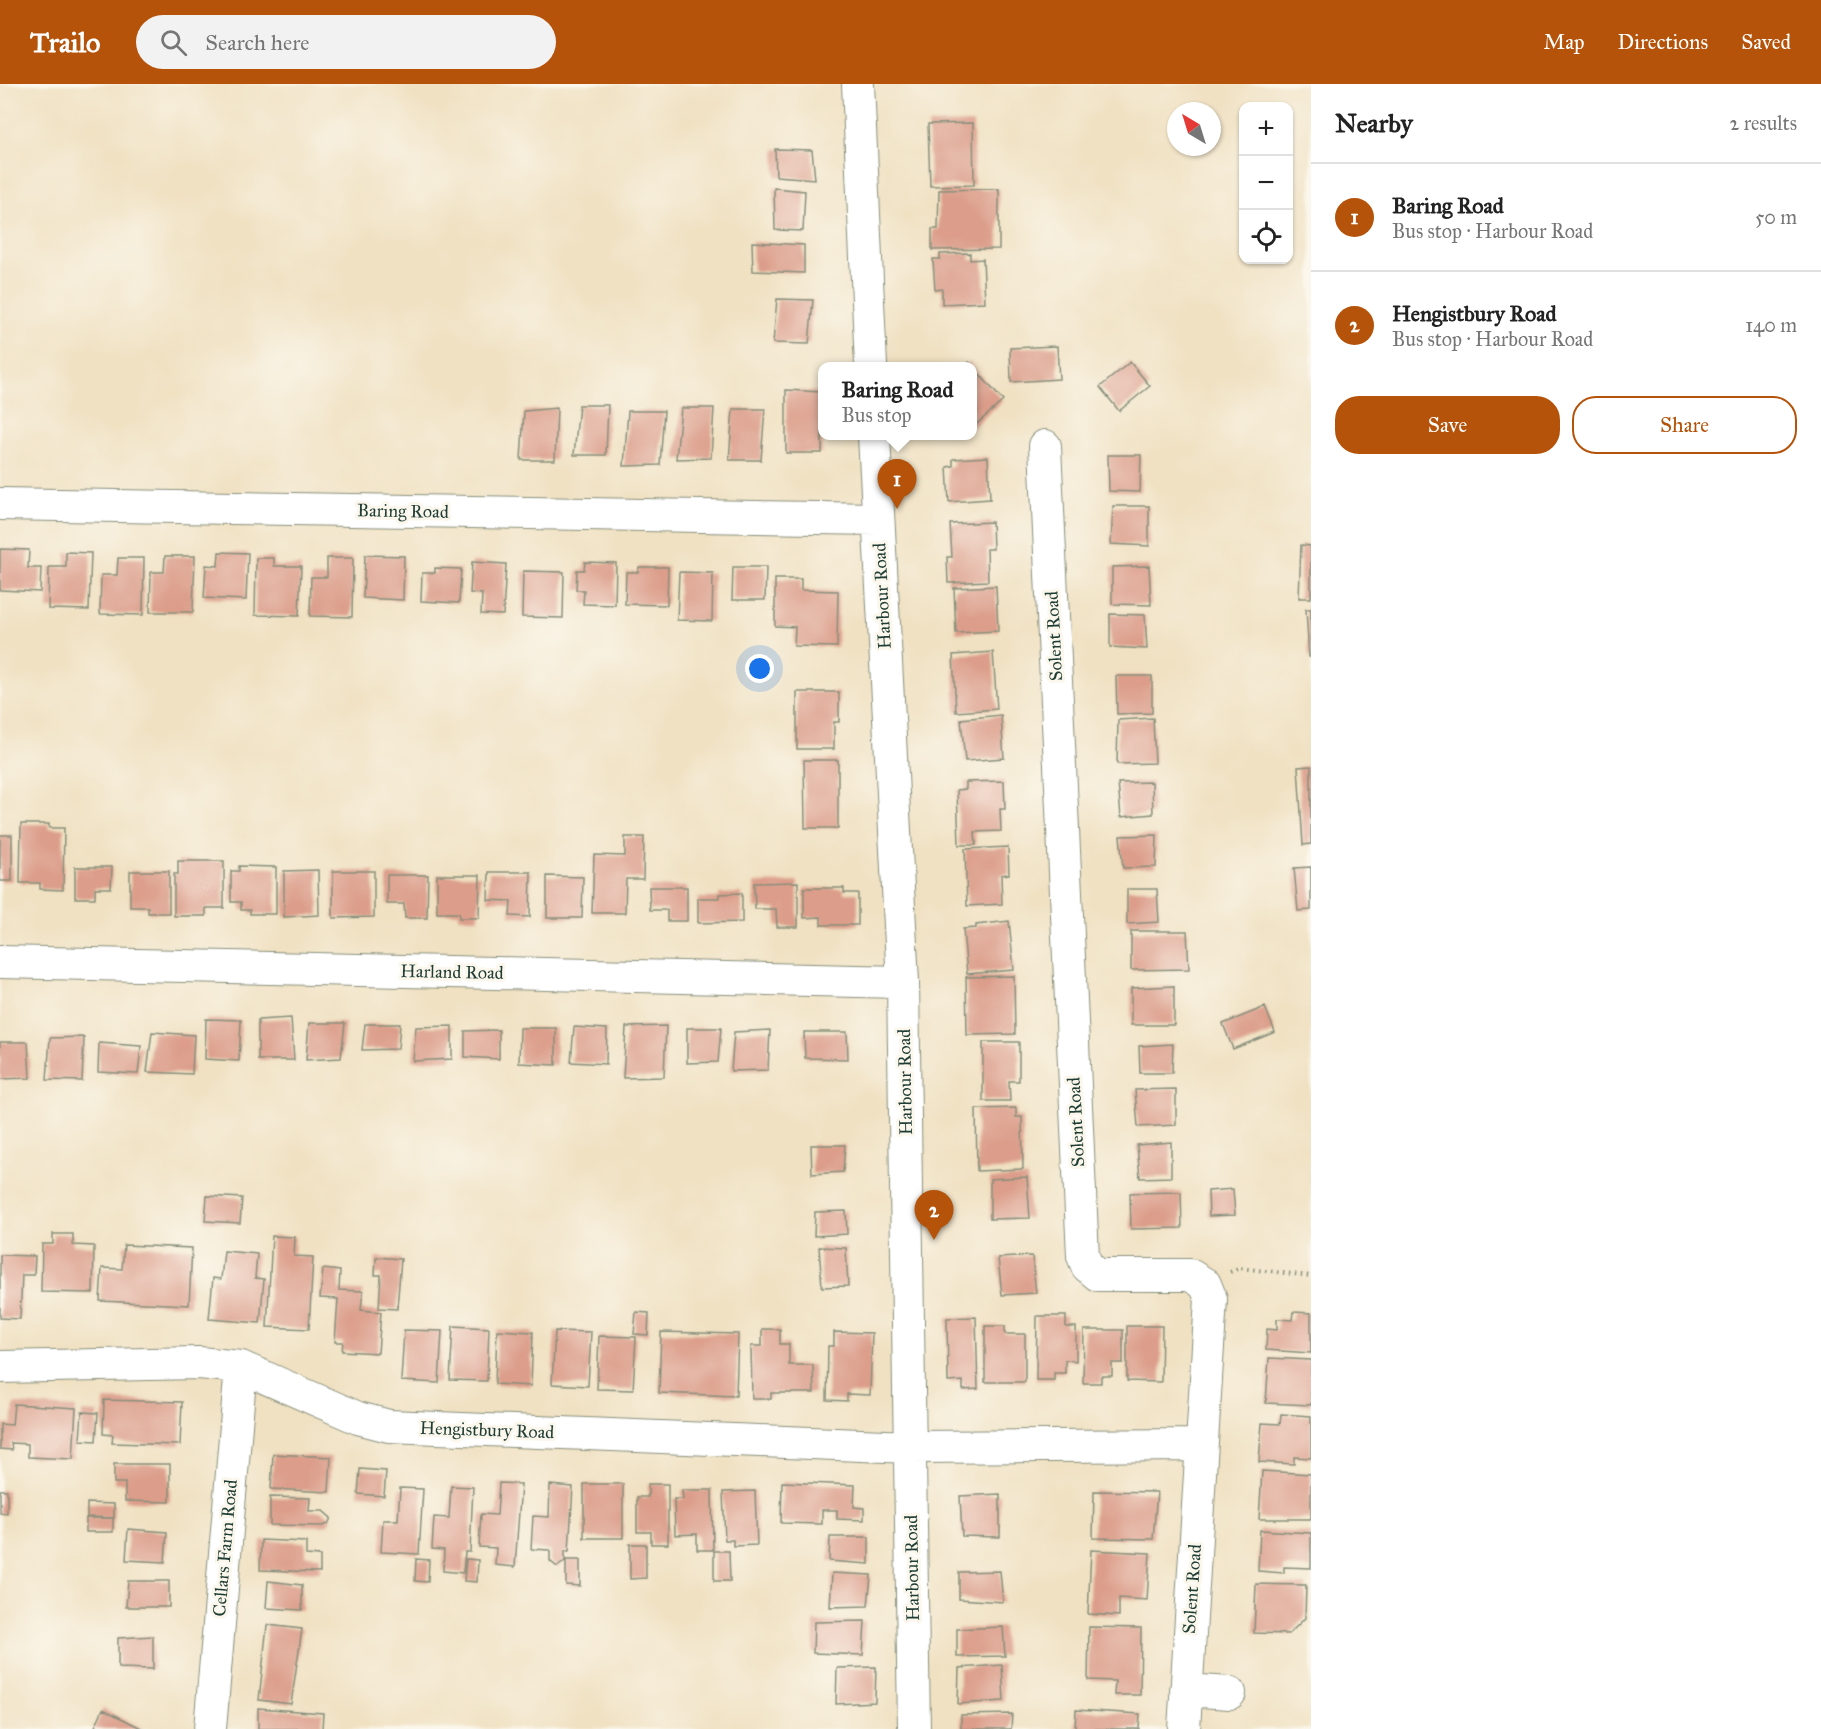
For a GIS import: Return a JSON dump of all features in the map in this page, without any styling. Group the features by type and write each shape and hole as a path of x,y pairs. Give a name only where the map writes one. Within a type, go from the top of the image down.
{"street":[{"path":"858,84 871,362"},
{"name":"Harbour Road","path":"874,440 903,982 914,1729"},
{"name":"Solent Road","path":"1045,446 1083,1256 1087,1266 1098,1275 1190,1275 1205,1284 1211,1299 1184,1729"},
{"name":"Baring Road","path":"0,504 877,519"},
{"name":"Harland Road","path":"0,962 903,982"},
{"name":"Hengistbury Road","path":"0,1367 199,1363 241,1367 358,1418 389,1426 910,1447 1201,1445"},
{"name":"Cellars Farm Road","path":"210,1729 241,1367"},
{"path":"1186,1690 1230,1692"}],"path":[{"path":"1205,1284 1239,1268 1311,1276"}],"building":[{"path":"973,123 974,185 930,186 928,124"},
{"path":"775,149 812,150 815,179 776,176"},
{"path":"774,188 805,191 803,231 775,230"},
{"path":"999,189 999,249 932,250 932,229 938,229 939,190"},
{"path":"752,242 804,245 804,273 753,271"},
{"path":"970,253 970,260 983,259 985,302 942,304 942,289 935,290 933,259 940,259 940,254"},
{"path":"777,299 813,300 809,344 773,343"},
{"path":"1057,346 1059,379 1011,382 1010,348"},
{"path":"1130,362 1150,386 1119,411 1100,387"},
{"path":"977,371 1003,401 977,424"},
{"path":"786,390 818,392 818,440 822,440 822,453 786,453"},
{"path":"579,405 608,405 606,455 574,455"},
{"path":"557,408 555,460 521,460 524,411"},
{"path":"681,408 714,408 711,458 676,459"},
{"path":"733,409 765,409 761,460 729,460"},
{"path":"628,411 664,411 660,465 624,466"},
{"path":"1108,455 1141,455 1140,492 1109,491"},
{"path":"988,457 990,499 949,502 947,467 953,466 953,459"},
{"path":"1113,506 1149,506 1149,546 1111,544"},
{"path":"992,522 993,549 987,549 988,581 948,583 947,557 952,557 950,524"},
{"path":"1301,545 1311,546 1311,598 1299,598"},
{"path":"0,549 29,550 28,568 41,568 40,592 0,590"},
{"path":"66,552 91,553 89,610 48,609 49,567 66,567"},
{"path":"219,552 248,553 246,600 204,598 206,565 218,566"},
{"path":"365,555 404,556 403,600 363,598"},
{"path":"165,556 195,556 193,612 150,612 151,572 164,572"},
{"path":"118,558 144,558 143,615 100,614 101,575 117,575"},
{"path":"256,558 274,558 274,566 301,566 299,616 255,615"},
{"path":"327,558 353,558 352,617 310,616 311,577 327,577"},
{"path":"472,562 506,564 503,615 481,614 482,594 470,593"},
{"path":"585,562 616,563 615,605 583,604 584,590 576,590 577,570 584,570"},
{"path":"1149,566 1151,605 1112,604 1112,567"},
{"path":"639,567 668,567 667,605 625,604 626,572 638,572"},
{"path":"733,567 766,567 765,600 732,600"},
{"path":"435,568 461,569 459,603 421,601 422,573 435,573"},
{"path":"523,571 564,572 563,618 522,617"},
{"path":"679,572 713,573 712,621 677,620"},
{"path":"775,579 801,579 801,590 838,591 837,647 794,646 795,627 775,626"},
{"path":"996,586 998,631 956,633 954,588"},
{"path":"1306,609 1311,609 1311,657 1309,657"},
{"path":"1110,614 1145,615 1147,649 1110,647"},
{"path":"993,652 997,709 956,712 953,655"},
{"path":"1116,676 1152,676 1152,713 1117,714"},
{"path":"797,692 839,692 839,722 834,722 834,749 797,749"},
{"path":"1001,715 1004,758 965,761 961,719"},
{"path":"1153,718 1155,763 1117,764 1118,720"},
{"path":"804,760 838,760 838,828 805,828"},
{"path":"1311,766 1311,844 1303,845 1298,767"},
{"path":"1004,781 1005,809 1000,809 1001,831 975,832 976,845 959,845 957,790 966,789 966,782"},
{"path":"1152,782 1153,814 1121,817 1118,783"},
{"path":"21,824 49,824 49,828 64,828 63,890 40,889 40,883 20,883"},
{"path":"0,835 12,835 12,881 0,881"},
{"path":"1157,835 1156,867 1123,868 1120,836"},
{"path":"625,837 644,837 643,879 626,879 625,913 592,913 594,855 625,856"},
{"path":"1008,847 1009,874 1001,875 1002,904 967,906 965,849"},
{"path":"178,861 224,861 224,908 206,908 206,916 174,916 174,874 178,874"},
{"path":"239,866 276,867 276,914 250,914 250,910 241,910 241,902 231,902 231,871 239,871"},
{"path":"75,867 112,867 111,888 95,888 95,898 75,898"},
{"path":"1311,867 1311,910 1298,911 1294,868"},
{"path":"318,870 319,915 284,917 284,871"},
{"path":"130,871 169,871 169,913 148,913 148,907 130,907"},
{"path":"333,871 374,871 374,917 333,918"},
{"path":"489,872 531,872 530,917 510,916 511,901 488,900"},
{"path":"387,875 428,875 427,918 405,918 404,904 387,904"},
{"path":"437,875 480,875 479,918 459,918 459,913 437,913"},
{"path":"547,876 583,877 582,918 547,918"},
{"path":"798,882 798,927 777,927 776,909 755,909 754,883"},
{"path":"649,887 687,887 687,921 667,921 667,910 650,910"},
{"path":"804,888 844,888 844,893 858,893 858,925 821,925 821,917 804,918"},
{"path":"1127,889 1157,889 1159,922 1127,924"},
{"path":"742,893 742,922 698,923 698,898 719,898 719,894"},
{"path":"1009,921 1014,970 967,974 963,929"},
{"path":"1131,931 1187,931 1189,969 1131,970"},
{"path":"1014,976 1015,1034 967,1035 966,977"},
{"path":"1174,986 1174,1025 1131,1025 1131,988"},
{"path":"1265,1007 1275,1032 1233,1049 1223,1024"},
{"path":"291,1018 294,1060 258,1060 258,1020"},
{"path":"206,1019 241,1020 239,1061 205,1059"},
{"path":"309,1023 345,1023 341,1058 306,1060"},
{"path":"365,1024 400,1024 398,1049 362,1050"},
{"path":"452,1026 452,1059 413,1061 416,1027"},
{"path":"666,1026 664,1077 623,1078 626,1027"},
{"path":"574,1027 607,1029 606,1064 571,1062"},
{"path":"520,1028 556,1028 556,1065 519,1063"},
{"path":"687,1028 721,1028 718,1062 687,1063"},
{"path":"499,1030 499,1059 465,1057 465,1031"},
{"path":"770,1030 768,1070 731,1071 734,1032"},
{"path":"152,1032 194,1035 192,1074 147,1072"},
{"path":"804,1032 847,1032 848,1059 805,1058"},
{"path":"84,1037 82,1081 47,1080 50,1038"},
{"path":"0,1042 28,1042 30,1078 0,1079"},
{"path":"983,1042 1019,1042 1019,1081 1009,1081 1010,1101 983,1101"},
{"path":"99,1043 141,1046 138,1074 98,1072"},
{"path":"1173,1044 1172,1073 1140,1073 1139,1046"},
{"path":"1176,1089 1176,1125 1138,1127 1135,1090"},
{"path":"1016,1108 1016,1117 1022,1117 1023,1169 977,1171 976,1109"},
{"path":"1171,1142 1171,1177 1140,1178 1137,1145"},
{"path":"811,1145 845,1145 843,1172 812,1174"},
{"path":"1027,1177 1030,1218 990,1219 990,1179"},
{"path":"1233,1189 1235,1215 1209,1216 1208,1191"},
{"path":"1181,1192 1182,1228 1131,1229 1130,1193"},
{"path":"207,1196 242,1198 240,1223 205,1221"},
{"path":"846,1211 847,1234 814,1236 815,1212"},
{"path":"53,1234 73,1234 73,1245 94,1246 93,1293 41,1292 42,1244 53,1244"},
{"path":"272,1236 295,1237 294,1256 313,1257 309,1329 267,1327"},
{"path":"124,1245 192,1248 189,1305 100,1301 102,1268 122,1269"},
{"path":"819,1247 846,1248 848,1286 822,1287"},
{"path":"224,1251 257,1254 255,1278 264,1279 260,1323 209,1319 213,1278 221,1279"},
{"path":"0,1255 35,1256 34,1275 22,1275 20,1319 0,1318"},
{"path":"1032,1256 1036,1293 1002,1295 998,1258"},
{"path":"376,1257 401,1259 397,1309 379,1308 381,1275 375,1275"},
{"path":"323,1269 340,1271 339,1290 363,1291 361,1310 381,1312 378,1353 342,1351 343,1342 335,1342 338,1299 320,1298"},
{"path":"636,1312 649,1313 648,1335 634,1334"},
{"path":"1293,1312 1311,1313 1311,1353 1266,1350 1267,1329 1277,1330 1277,1319 1292,1320"},
{"path":"1037,1316 1066,1316 1066,1327 1076,1327 1076,1361 1065,1360 1065,1373 1054,1373 1054,1380 1036,1380"},
{"path":"976,1317 978,1389 963,1390 963,1381 948,1382 947,1318"},
{"path":"453,1326 489,1328 487,1381 450,1380"},
{"path":"985,1326 1005,1326 1005,1334 1025,1334 1025,1382 985,1382"},
{"path":"1127,1326 1162,1326 1161,1382 1127,1381"},
{"path":"762,1329 780,1329 780,1344 789,1344 789,1365 813,1365 814,1393 771,1393 771,1399 752,1399 751,1346 762,1346"},
{"path":"404,1330 442,1331 439,1383 401,1381"},
{"path":"497,1330 533,1332 531,1386 495,1384"},
{"path":"1084,1330 1123,1330 1123,1363 1112,1363 1112,1376 1101,1376 1101,1383 1083,1383"},
{"path":"555,1331 591,1332 588,1386 552,1384"},
{"path":"661,1332 738,1334 736,1396 659,1393"},
{"path":"834,1332 872,1333 870,1395 847,1394 847,1401 827,1400 828,1346 834,1346"},
{"path":"599,1336 636,1337 633,1390 597,1389"},
{"path":"1269,1358 1311,1360 1311,1405 1266,1403"},
{"path":"104,1400 182,1402 180,1445 112,1443 113,1435 103,1434"},
{"path":"14,1404 76,1408 73,1459 28,1457 28,1444 11,1443 12,1450 0,1449 0,1424 12,1425"},
{"path":"82,1412 98,1413 96,1441 80,1440"},
{"path":"1281,1414 1311,1416 1311,1458 1294,1457 1294,1464 1259,1462 1262,1423 1280,1424"},
{"path":"273,1454 331,1457 329,1492 271,1489"},
{"path":"114,1464 170,1464 170,1502 125,1501 125,1483 114,1483"},
{"path":"360,1469 386,1471 384,1496 358,1494"},
{"path":"1262,1471 1311,1474 1311,1519 1259,1519"},
{"path":"782,1482 855,1485 854,1507 864,1508 864,1520 837,1519 837,1510 822,1510 822,1524 781,1523"},
{"path":"499,1483 521,1484 515,1567 495,1565 496,1548 479,1547 481,1514 497,1515"},
{"path":"584,1484 623,1484 623,1538 584,1538"},
{"path":"648,1484 668,1484 668,1544 651,1544 651,1532 637,1532 637,1497 648,1497"},
{"path":"550,1485 573,1487 569,1551 565,1551 565,1561 557,1567 550,1561 550,1550 531,1549 533,1516 549,1517"},
{"path":"451,1486 473,1487 470,1552 465,1552 463,1573 443,1571 444,1550 432,1549 434,1517 449,1518"},
{"path":"400,1488 423,1489 419,1554 381,1552 383,1520 398,1520"},
{"path":"0,1490 7,1490 7,1514 0,1513"},
{"path":"682,1490 712,1490 713,1550 697,1550 697,1534 675,1535 674,1499 683,1499"},
{"path":"755,1491 757,1545 733,1546 733,1540 725,1540 723,1492"},
{"path":"1094,1491 1157,1492 1153,1539 1093,1538"},
{"path":"1000,1494 1000,1537 962,1536 960,1496"},
{"path":"270,1497 310,1498 309,1511 323,1511 331,1518 328,1524 322,1526 270,1525"},
{"path":"87,1503 114,1504 114,1518 87,1517"},
{"path":"86,1518 113,1518 113,1532 86,1532"},
{"path":"128,1529 167,1532 165,1562 126,1560"},
{"path":"1260,1530 1311,1533 1311,1568 1284,1567 1284,1573 1258,1571"},
{"path":"830,1537 869,1537 869,1564 829,1561"},
{"path":"261,1540 306,1542 306,1555 320,1556 320,1572 260,1570"},
{"path":"630,1544 646,1544 646,1578 630,1579"},
{"path":"1091,1550 1150,1553 1147,1600 1119,1598 1119,1616 1088,1614"},
{"path":"714,1551 729,1551 730,1581 714,1581"},
{"path":"416,1559 429,1560 428,1582 415,1581"},
{"path":"466,1559 478,1560 477,1582 464,1581"},
{"path":"566,1560 580,1560 580,1586 566,1585"},
{"path":"1000,1571 1003,1602 959,1599 959,1572"},
{"path":"832,1573 871,1575 868,1606 830,1607"},
{"path":"128,1581 169,1581 169,1607 126,1607"},
{"path":"268,1581 302,1585 302,1610 266,1608"},
{"path":"1256,1584 1306,1585 1305,1618 1289,1634 1254,1633"},
{"path":"865,1621 863,1655 813,1653 814,1622"},
{"path":"267,1625 302,1629 291,1704 259,1700"},
{"path":"1003,1627 1005,1656 957,1657 957,1629"},
{"path":"1089,1627 1141,1628 1140,1695 1114,1695 1115,1681 1088,1680"},
{"path":"153,1636 153,1669 118,1668 118,1638"},
{"path":"1002,1665 1004,1701 958,1704 959,1668"},
{"path":"876,1667 875,1702 836,1704 837,1668"},
{"path":"258,1708 323,1713 322,1729 258,1729"},
{"path":"103,1709 143,1729 94,1729"},
{"path":"1076,1710 1140,1714 1139,1729 1075,1729"},
{"path":"1012,1714 1011,1729 961,1729 961,1715"}],"place":[{"name":"Baring Road","path":"897,509"},
{"name":"Hengistbury Road","path":"934,1240"}]}
